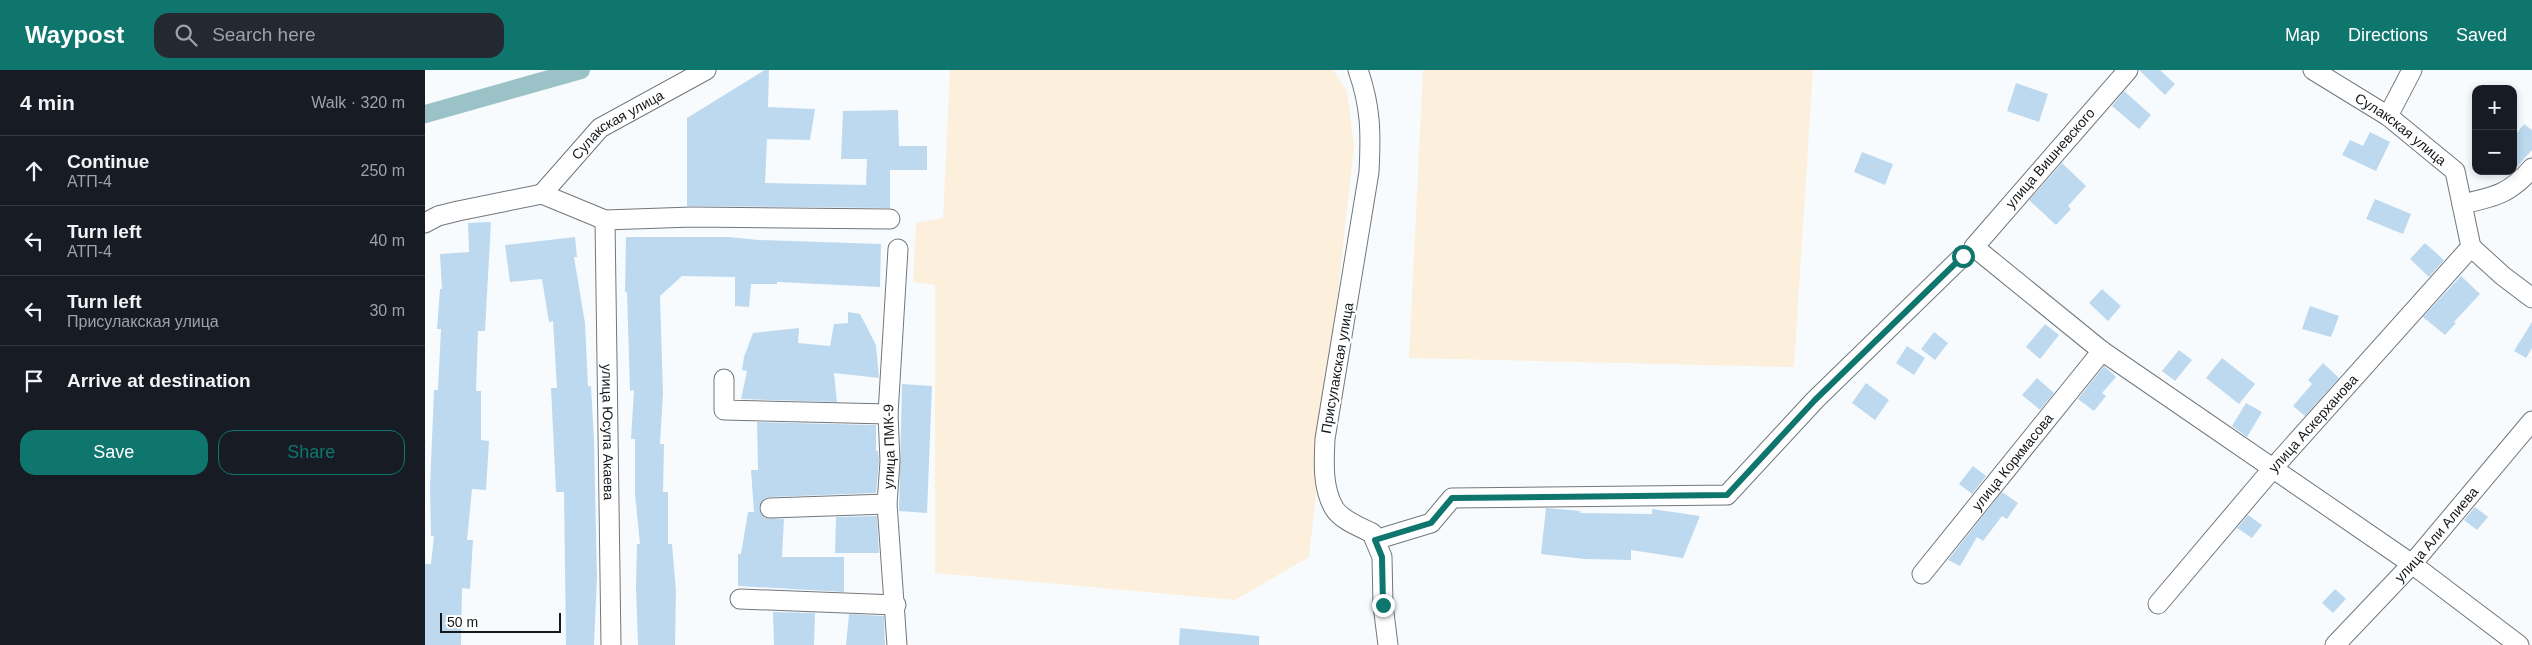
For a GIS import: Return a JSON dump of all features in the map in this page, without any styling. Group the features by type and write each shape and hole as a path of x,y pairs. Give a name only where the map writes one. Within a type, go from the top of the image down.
{"street":[{"name":"Сулакская улица","path":"542,194 600,128 706,70"},
{"name":"Присулакская улица","path":"1358,70 1367,95 1372,127 1369,172 1325,439 1324,476 1334,508 1352,523 1373,532 1375,540"},
{"name":"улица Вишневского","path":"1375,540 1431,523 1452,498 1727,495 1815,400 1968,252 2128,70"},
{"name":"Сулакская улица","path":"2313,70 2388,116 2455,171 2471,247"},
{"path":"2388,116 2412,70"},
{"path":"2463,204 2504,192 2519,184 2532,168"},
{"path":"425,223 438,216 458,211 542,194 605,220 693,217 890,219"},
{"name":"улица Юсупа Акаева","path":"605,220 611,645"},
{"path":"2471,247 2532,298"},
{"name":"улица Аскерханова","path":"2158,604 2274,467 2471,247"},
{"name":"улица ПМК-9","path":"897,645 896,605 887,504 890,461 888,414 898,249"},
{"path":"1968,252 2102,351 2274,467 2412,564 2519,645"},
{"name":"улица Коркмасова","path":"1922,574 2102,351"},
{"path":"724,379 724,410 888,414"},
{"name":"улица Али Алиева","path":"2335,645 2412,564 2532,421"},
{"path":"770,508 887,504"},
{"path":"1375,540 1382,557 1383,605 1388,645"},
{"path":"740,599 896,605"}],"shaded area":[{"path":"950,70 1333,70 1347,91 1354,146 1309,557 1235,600 935,573 935,285 913,282 916,223 943,218"},
{"path":"1423,70 1813,70 1794,367 1409,358"}],"building":[{"path":"765,70 769,70 768,107 815,109 810,140 767,139 765,183 866,185 867,159 841,159 843,111 898,110 899,146 927,146 927,170 890,170 890,208 687,206 687,118"},
{"path":"2139,70 2160,70 2175,84 2165,95"},
{"path":"2016,83 2048,94 2039,122 2007,111"},
{"path":"2124,91 2151,115 2139,129 2112,106"},
{"path":"2524,124 2532,130 2532,150 2517,167 2517,133"},
{"path":"2370,132 2390,142 2376,171 2342,155 2350,140 2363,146"},
{"path":"1862,152 1893,164 1885,185 1854,172"},
{"path":"2062,163 2086,186 2068,206 2071,209 2056,225 2029,200"},
{"path":"2375,199 2411,214 2403,234 2366,219"},
{"path":"491,222 485,331 478,331 476,391 481,391 481,440 489,441 486,490 472,489 467,540 473,540 470,589 462,588 461,645 425,645 425,564 431,564 434,536 431,536 430,487 434,390 438,390 441,329 437,329 440,289 442,289 440,254 469,252 468,223"},
{"path":"575,237 577,257 574,257 585,323 588,386 591,386 594,441 597,577 594,645 566,645 564,492 556,492 551,388 557,388 553,321 549,322 542,279 510,282 505,245"},
{"path":"626,237 728,237 759,240 881,244 880,287 777,282 777,284 751,284 749,307 735,306 735,277 682,276 660,296 663,393 660,444 664,444 663,492 668,492 668,544 672,544 676,591 675,645 638,645 636,587 637,544 640,544 635,494 635,439 631,439 634,390 630,391 627,292 625,292"},
{"path":"2425,243 2444,260 2429,277 2410,259"},
{"path":"2461,276 2480,294 2454,322 2456,323 2445,335 2423,317"},
{"path":"2102,289 2121,306 2108,321 2089,303"},
{"path":"2310,306 2339,316 2331,337 2302,329"},
{"path":"848,312 860,314 876,345 879,378 834,373 837,402 741,399 747,371 742,370 744,357 753,333 799,328 798,343 830,346 834,324 848,323"},
{"path":"2532,322 2532,348 2526,358 2514,351"},
{"path":"2045,324 2059,335 2040,359 2026,347"},
{"path":"1934,332 1948,343 1935,360 1921,349"},
{"path":"1907,346 1925,358 1914,375 1896,363"},
{"path":"2179,350 2192,360 2175,381 2162,371"},
{"path":"2222,358 2255,384 2239,404 2206,378"},
{"path":"2323,363 2339,378 2305,416 2293,406 2312,384 2308,380"},
{"path":"2104,366 2116,377 2102,393 2106,396 2094,411 2078,399"},
{"path":"2037,378 2054,393 2040,410 2022,395"},
{"path":"1866,383 1889,400 1875,420 1852,403"},
{"path":"902,384 932,386 927,513 899,511"},
{"path":"2246,403 2262,412 2247,437 2232,426"},
{"path":"757,422 876,425 876,451 878,451 879,461 876,493 770,497 764,499 759,508 765,518 784,519 782,557 844,557 844,592 738,586 738,554 741,554 748,512 754,512 751,470 758,470"},
{"path":"1973,466 1986,476 1972,494 1959,484"},
{"path":"2002,492 2018,503 2007,519 2002,516 1983,541 1977,537 1960,566 1948,560"},
{"path":"2475,507 2488,517 2477,530 2464,520"},
{"path":"1546,508 1581,511 1580,513 1652,514 1652,509 1700,516 1683,558 1631,550 1631,560 1585,559 1541,554"},
{"path":"2248,515 2262,525 2252,538 2237,528"},
{"path":"877,516 879,553 835,553 836,517"},
{"path":"2335,589 2346,599 2333,613 2322,603"},
{"path":"773,612 815,613 814,645 774,645"},
{"path":"849,614 884,616 885,645 846,645"},
{"path":"1180,628 1259,636 1259,645 1179,645"}],"waterway":[{"path":"425,114 581,70"}],"route":[{"path":"1383,605 1382,557 1375,540 1431,523 1452,498 1727,495 1815,400 1963,256"}]}
